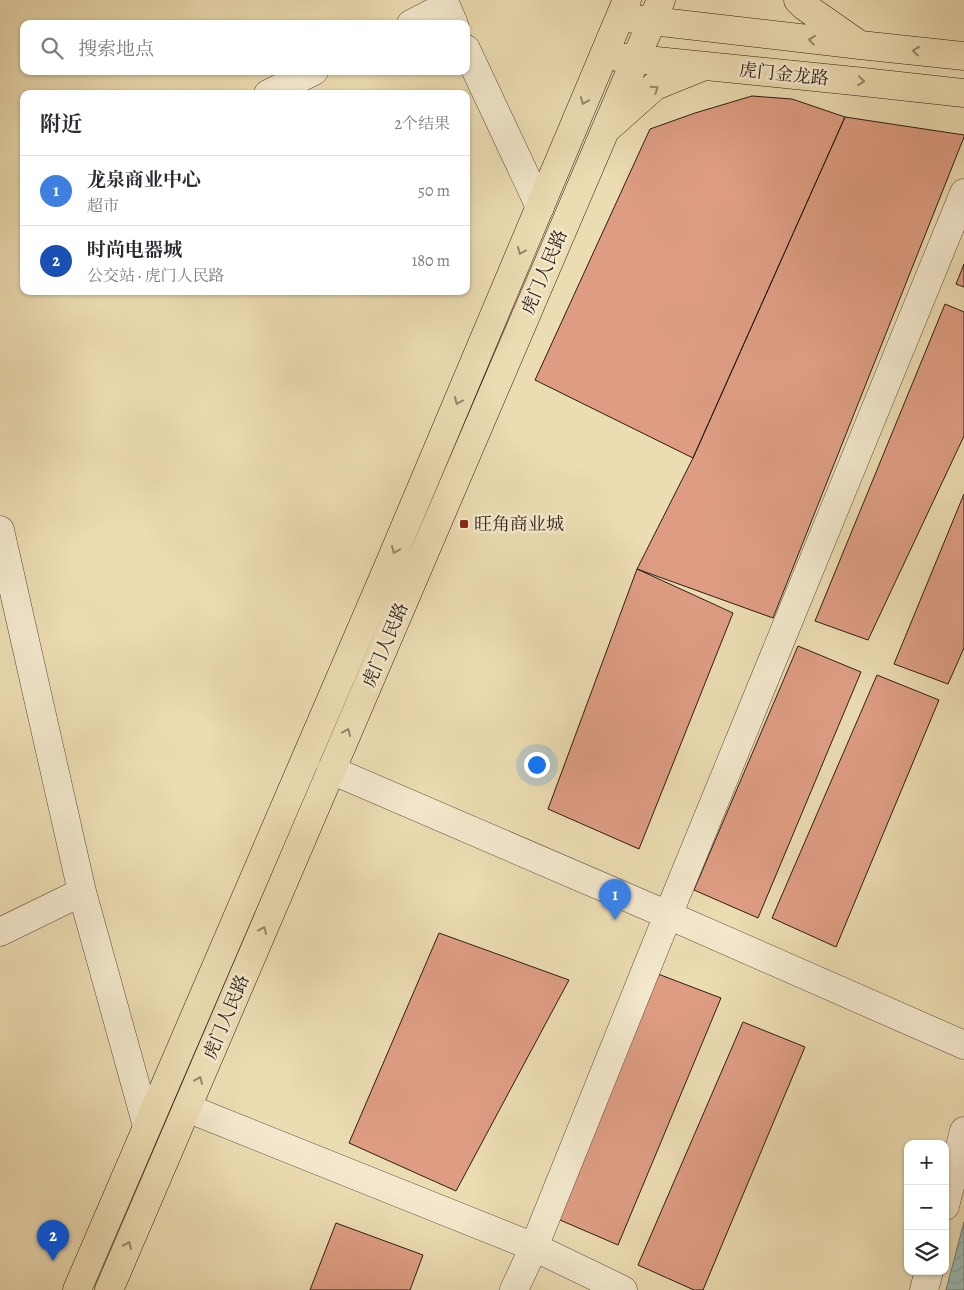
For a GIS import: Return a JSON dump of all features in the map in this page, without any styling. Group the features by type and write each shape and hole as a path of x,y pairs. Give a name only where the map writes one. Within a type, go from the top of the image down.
{"main road":[{"path":"798,0 860,45"},
{"name":"虎门金龙路","path":"624,9 656,10 860,45 964,56"},
{"name":"虎门人民路","path":"77,1290 388,567 624,9"},
{"name":"虎门人民路","path":"109,1290 656,10"},
{"name":"虎门金龙路","path":"603,56 964,93"},
{"path":"604,132 655,86 705,66"}],"street":[{"path":"419,20 446,6 452,20"},
{"path":"470,58 540,207"},
{"path":"276,90 306,75"},
{"path":"514,1290 534,1247 964,193"},
{"path":"0,530 82,892 147,1126"},
{"path":"331,770 964,1044"},
{"path":"0,932 82,892"},
{"path":"187,1108 534,1247 623,1290"},
{"path":"949,1190 964,1131"},
{"path":"924,1290 928,1275"}],"water":[{"path":"964,1222 964,1290 946,1290"}],"building":[{"path":"752,96 792,99 845,117 693,458 535,380 650,129"},
{"path":"845,117 964,135 964,137 773,618 637,569 693,458"},
{"path":"964,264 964,287 956,284"},
{"path":"945,304 964,312 964,436 868,640 815,621"},
{"path":"964,494 964,648 948,684 894,664"},
{"path":"637,569 733,613 639,849 548,809"},
{"path":"798,646 861,672 758,918 694,890"},
{"path":"877,675 939,700 836,947 772,918"},
{"path":"439,933 569,980 456,1191 349,1143"},
{"path":"658,974 721,998 618,1245 553,1217"},
{"path":"743,1022 805,1047 703,1290 694,1290 638,1265"},
{"path":"336,1223 423,1255 410,1290 310,1290"}],"place":[{"name":"旺角商业城","path":"464,524"},
{"name":"龙泉商业中心","path":"615,920"},
{"name":"时尚电器城","path":"53,1261"}]}
